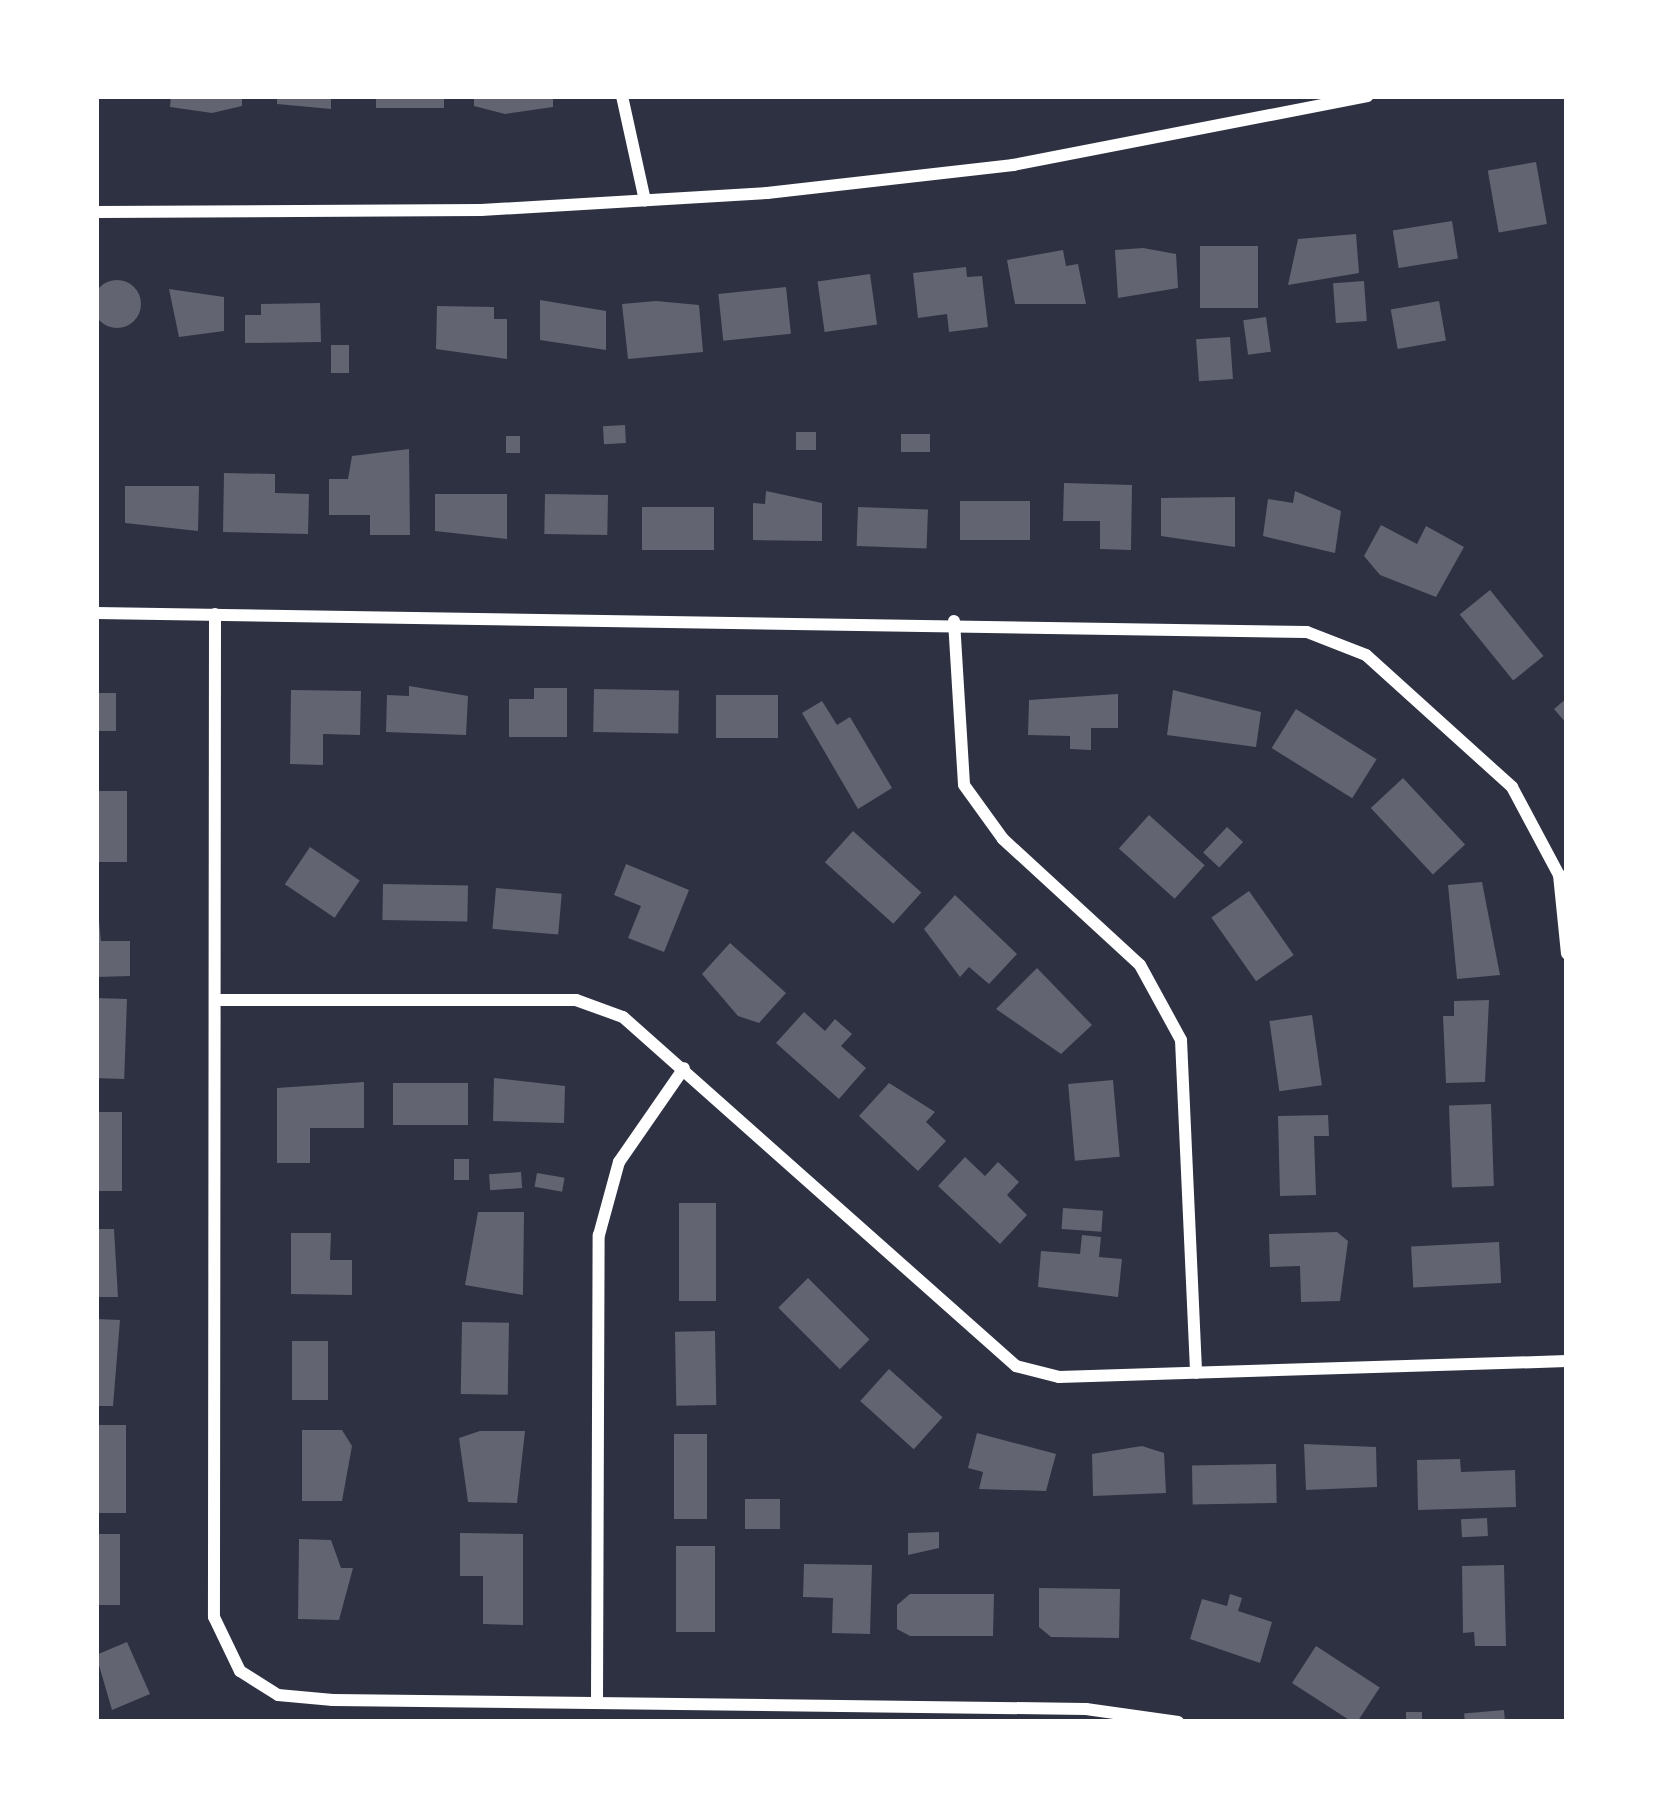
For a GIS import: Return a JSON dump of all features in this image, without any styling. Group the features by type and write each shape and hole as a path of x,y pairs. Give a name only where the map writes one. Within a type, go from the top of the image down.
{"street":[{"path":"622,96 645,201"},
{"path":"96,212 645,201 1012,165 1367,96"},
{"path":"96,613 1278,626 1366,655 1522,801 1559,875 1567,954"},
{"path":"214,614 214,1617 228,1653 278,1695 1086,1709 1178,1722"},
{"path":"954,620 964,785 1003,838 1140,965 1180,1040 1196,1373"},
{"path":"217,1000 576,1000 623,1017 999,1356 1059,1377 1567,1361"},
{"path":"597,1701 599,1235 619,1162 684,1068"}],"building":[{"path":"171,96 242,96 242,106 212,113 170,107"},
{"path":"277,96 331,96 331,109 277,104"},
{"path":"376,96 444,96 444,108 376,108"},
{"path":"474,96 553,96 553,107 505,114 474,106"},
{"path":"1536,162 1547,224 1499,233 1488,171"},
{"path":"1452,221 1458,259 1399,268 1393,230"},
{"path":"1356,234 1359,273 1288,285 1298,239"},
{"path":"1200,246 1258,246 1258,308 1200,308"},
{"path":"1143,248 1176,254 1178,288 1118,298 1115,250"},
{"path":"1063,250 1066,266 1078,264 1086,304 1015,304 1007,260"},
{"path":"966,267 967,277 982,276 988,327 949,332 947,314 918,318 913,273"},
{"path":"870,274 877,325 825,332 818,281"},
{"path":"117,280 134,287 141,304 134,321 117,328 100,321 93,304 100,287"},
{"path":"1364,281 1367,321 1336,323 1333,283"},
{"path":"786,287 791,334 723,341 718,294"},
{"path":"169,289 224,297 224,331 179,337"},
{"path":"540,300 606,311 606,350 540,340"},
{"path":"1439,301 1446,340 1398,349 1391,310"},
{"path":"320,303 321,342 245,343 245,315 261,315 261,304"},
{"path":"622,304 699,305 703,352 628,359"},
{"path":"437,306 494,307 494,319 507,319 507,359 436,349"},
{"path":"1266,317 1271,352 1248,355 1243,320"},
{"path":"1230,337 1233,379 1199,381 1196,339"},
{"path":"331,345 349,345 349,373 331,373"},
{"path":"625,425 626,443 604,444 603,426"},
{"path":"796,432 816,432 816,450 796,450"},
{"path":"901,434 930,434 930,452 901,452"},
{"path":"506,436 520,436 520,453 506,453"},
{"path":"409,449 410,535 370,535 370,515 329,515 329,479 348,479 352,456"},
{"path":"224,473 275,474 275,493 309,494 308,534 223,532"},
{"path":"1064,483 1132,485 1131,550 1100,549 1100,521 1063,521"},
{"path":"125,486 199,486 198,531 125,523"},
{"path":"766,491 822,503 822,541 753,540 753,503 765,504"},
{"path":"1295,491 1341,511 1335,553 1263,536 1268,499 1293,503"},
{"path":"435,494 507,494 507,539 435,531"},
{"path":"545,494 608,495 607,535 544,534"},
{"path":"1235,497 1235,547 1161,536 1161,498"},
{"path":"960,501 1030,501 1030,540 960,540"},
{"path":"642,507 714,507 714,550 642,550"},
{"path":"858,507 928,509 927,548 857,546"},
{"path":"1381,525 1417,544 1426,526 1464,547 1436,597 1380,575 1364,556"},
{"path":"1490,590 1543,656 1513,681 1460,615"},
{"path":"409,686 468,696 466,735 386,732 387,695 409,696"},
{"path":"534,688 567,688 567,737 509,737 509,699 534,699"},
{"path":"594,689 679,690 678,733 593,732"},
{"path":"291,690 361,691 360,735 323,734 323,765 290,764"},
{"path":"1173,690 1261,712 1256,747 1167,735"},
{"path":"96,693 116,693 116,731 96,731"},
{"path":"1118,694 1118,728 1091,728 1091,750 1070,749 1070,736 1028,735 1029,700"},
{"path":"716,695 778,695 778,738 716,738"},
{"path":"1567,698 1567,724 1554,709"},
{"path":"822,701 837,725 850,717 892,788 858,809 802,713"},
{"path":"1296,709 1377,759 1352,798 1272,748"},
{"path":"1403,778 1465,845 1433,875 1371,808"},
{"path":"96,791 127,791 127,862 96,862"},
{"path":"1149,815 1205,865 1175,899 1119,848"},
{"path":"1227,827 1243,842 1219,868 1203,853"},
{"path":"853,831 921,893 893,924 825,862"},
{"path":"310,847 360,881 335,918 285,884"},
{"path":"626,864 689,890 664,952 628,938 641,906 614,895"},
{"path":"1482,882 1500,975 1457,979 1448,885"},
{"path":"383,884 468,885 467,921 382,920"},
{"path":"496,888 562,894 558,935 492,929"},
{"path":"96,890 101,941 130,941 130,976 96,977"},
{"path":"1249,891 1294,955 1256,981 1211,917"},
{"path":"955,895 1017,954 989,984 969,967 960,977 924,929"},
{"path":"730,943 786,993 759,1023 738,1016 702,974"},
{"path":"1037,968 1092,1025 1061,1054 996,1009"},
{"path":"96,998 127,999 124,1079 96,1078"},
{"path":"1489,1000 1485,1082 1446,1083 1443,1016 1454,1016 1454,1001"},
{"path":"804,1012 825,1031 835,1019 852,1034 841,1046 866,1068 839,1099 776,1043"},
{"path":"1312,1015 1322,1085 1279,1091 1269,1021"},
{"path":"494,1078 565,1086 564,1123 493,1121"},
{"path":"1113,1080 1120,1157 1075,1161 1068,1084"},
{"path":"364,1082 364,1128 310,1128 310,1163 277,1163 277,1088"},
{"path":"393,1083 468,1083 468,1125 393,1125"},
{"path":"889,1083 935,1112 926,1122 946,1141 918,1171 859,1116"},
{"path":"1491,1104 1494,1186 1452,1187 1449,1105"},
{"path":"96,1112 122,1112 122,1191 96,1191"},
{"path":"1328,1115 1329,1136 1314,1136 1316,1195 1280,1196 1278,1116"},
{"path":"965,1157 985,1176 998,1162 1019,1182 1007,1195 1027,1215 1000,1244 938,1186"},
{"path":"454,1159 469,1159 469,1180 454,1180"},
{"path":"521,1172 522,1188 490,1190 489,1174"},
{"path":"537,1173 565,1178 562,1192 535,1187"},
{"path":"679,1203 716,1203 716,1301 679,1301"},
{"path":"1063,1208 1103,1211 1101,1232 1062,1229"},
{"path":"478,1212 524,1212 523,1295 465,1285"},
{"path":"96,1229 114,1229 118,1297 96,1297"},
{"path":"1337,1232 1348,1241 1340,1301 1301,1302 1300,1266 1270,1267 1269,1234"},
{"path":"291,1233 331,1233 330,1260 352,1260 352,1295 291,1294"},
{"path":"1082,1235 1101,1237 1099,1257 1122,1259 1118,1297 1038,1287 1041,1251 1080,1254"},
{"path":"1499,1242 1501,1283 1413,1288 1411,1247"},
{"path":"808,1278 870,1340 840,1369 778,1308"},
{"path":"96,1319 120,1320 113,1406 96,1406"},
{"path":"462,1322 509,1323 508,1395 461,1394"},
{"path":"715,1331 716,1405 676,1406 675,1332"},
{"path":"292,1341 328,1341 328,1400 292,1400"},
{"path":"889,1369 943,1417 914,1449 860,1401"},
{"path":"96,1425 126,1425 126,1513 96,1513"},
{"path":"302,1430 342,1430 352,1446 342,1501 302,1501"},
{"path":"480,1431 525,1431 517,1503 468,1502 459,1438"},
{"path":"977,1433 1056,1454 1046,1491 979,1489 983,1472 968,1468"},
{"path":"674,1434 707,1434 707,1519 674,1519"},
{"path":"1304,1444 1376,1447 1377,1487 1306,1490"},
{"path":"1142,1446 1164,1453 1166,1493 1093,1496 1092,1454"},
{"path":"1460,1459 1461,1472 1515,1470 1516,1507 1418,1510 1417,1460"},
{"path":"1276,1464 1277,1503 1193,1504 1192,1465"},
{"path":"745,1499 780,1499 780,1529 745,1529"},
{"path":"1487,1518 1488,1536 1462,1537 1461,1519"},
{"path":"939,1532 939,1548 908,1555 908,1533"},
{"path":"460,1533 523,1534 523,1625 483,1624 483,1576 460,1576"},
{"path":"96,1534 120,1534 120,1605 96,1605"},
{"path":"299,1539 331,1540 341,1568 353,1568 339,1620 298,1619"},
{"path":"676,1546 715,1546 715,1632 676,1632"},
{"path":"804,1564 872,1565 870,1634 832,1633 833,1598 803,1597"},
{"path":"1504,1565 1506,1646 1475,1646 1474,1632 1463,1633 1462,1566"},
{"path":"1039,1588 1120,1589 1119,1638 1051,1637 1039,1627"},
{"path":"910,1594 994,1594 993,1636 910,1636 897,1629 897,1605"},
{"path":"1230,1594 1242,1598 1238,1611 1272,1622 1260,1663 1190,1639 1202,1599 1227,1606"},
{"path":"127,1642 150,1694 112,1710 96,1655"},
{"path":"1316,1646 1380,1687 1357,1722 1352,1722 1292,1683"},
{"path":"1504,1710 1505,1722 1465,1722 1464,1713"},
{"path":"1406,1712 1422,1712 1422,1722 1406,1722"}]}
